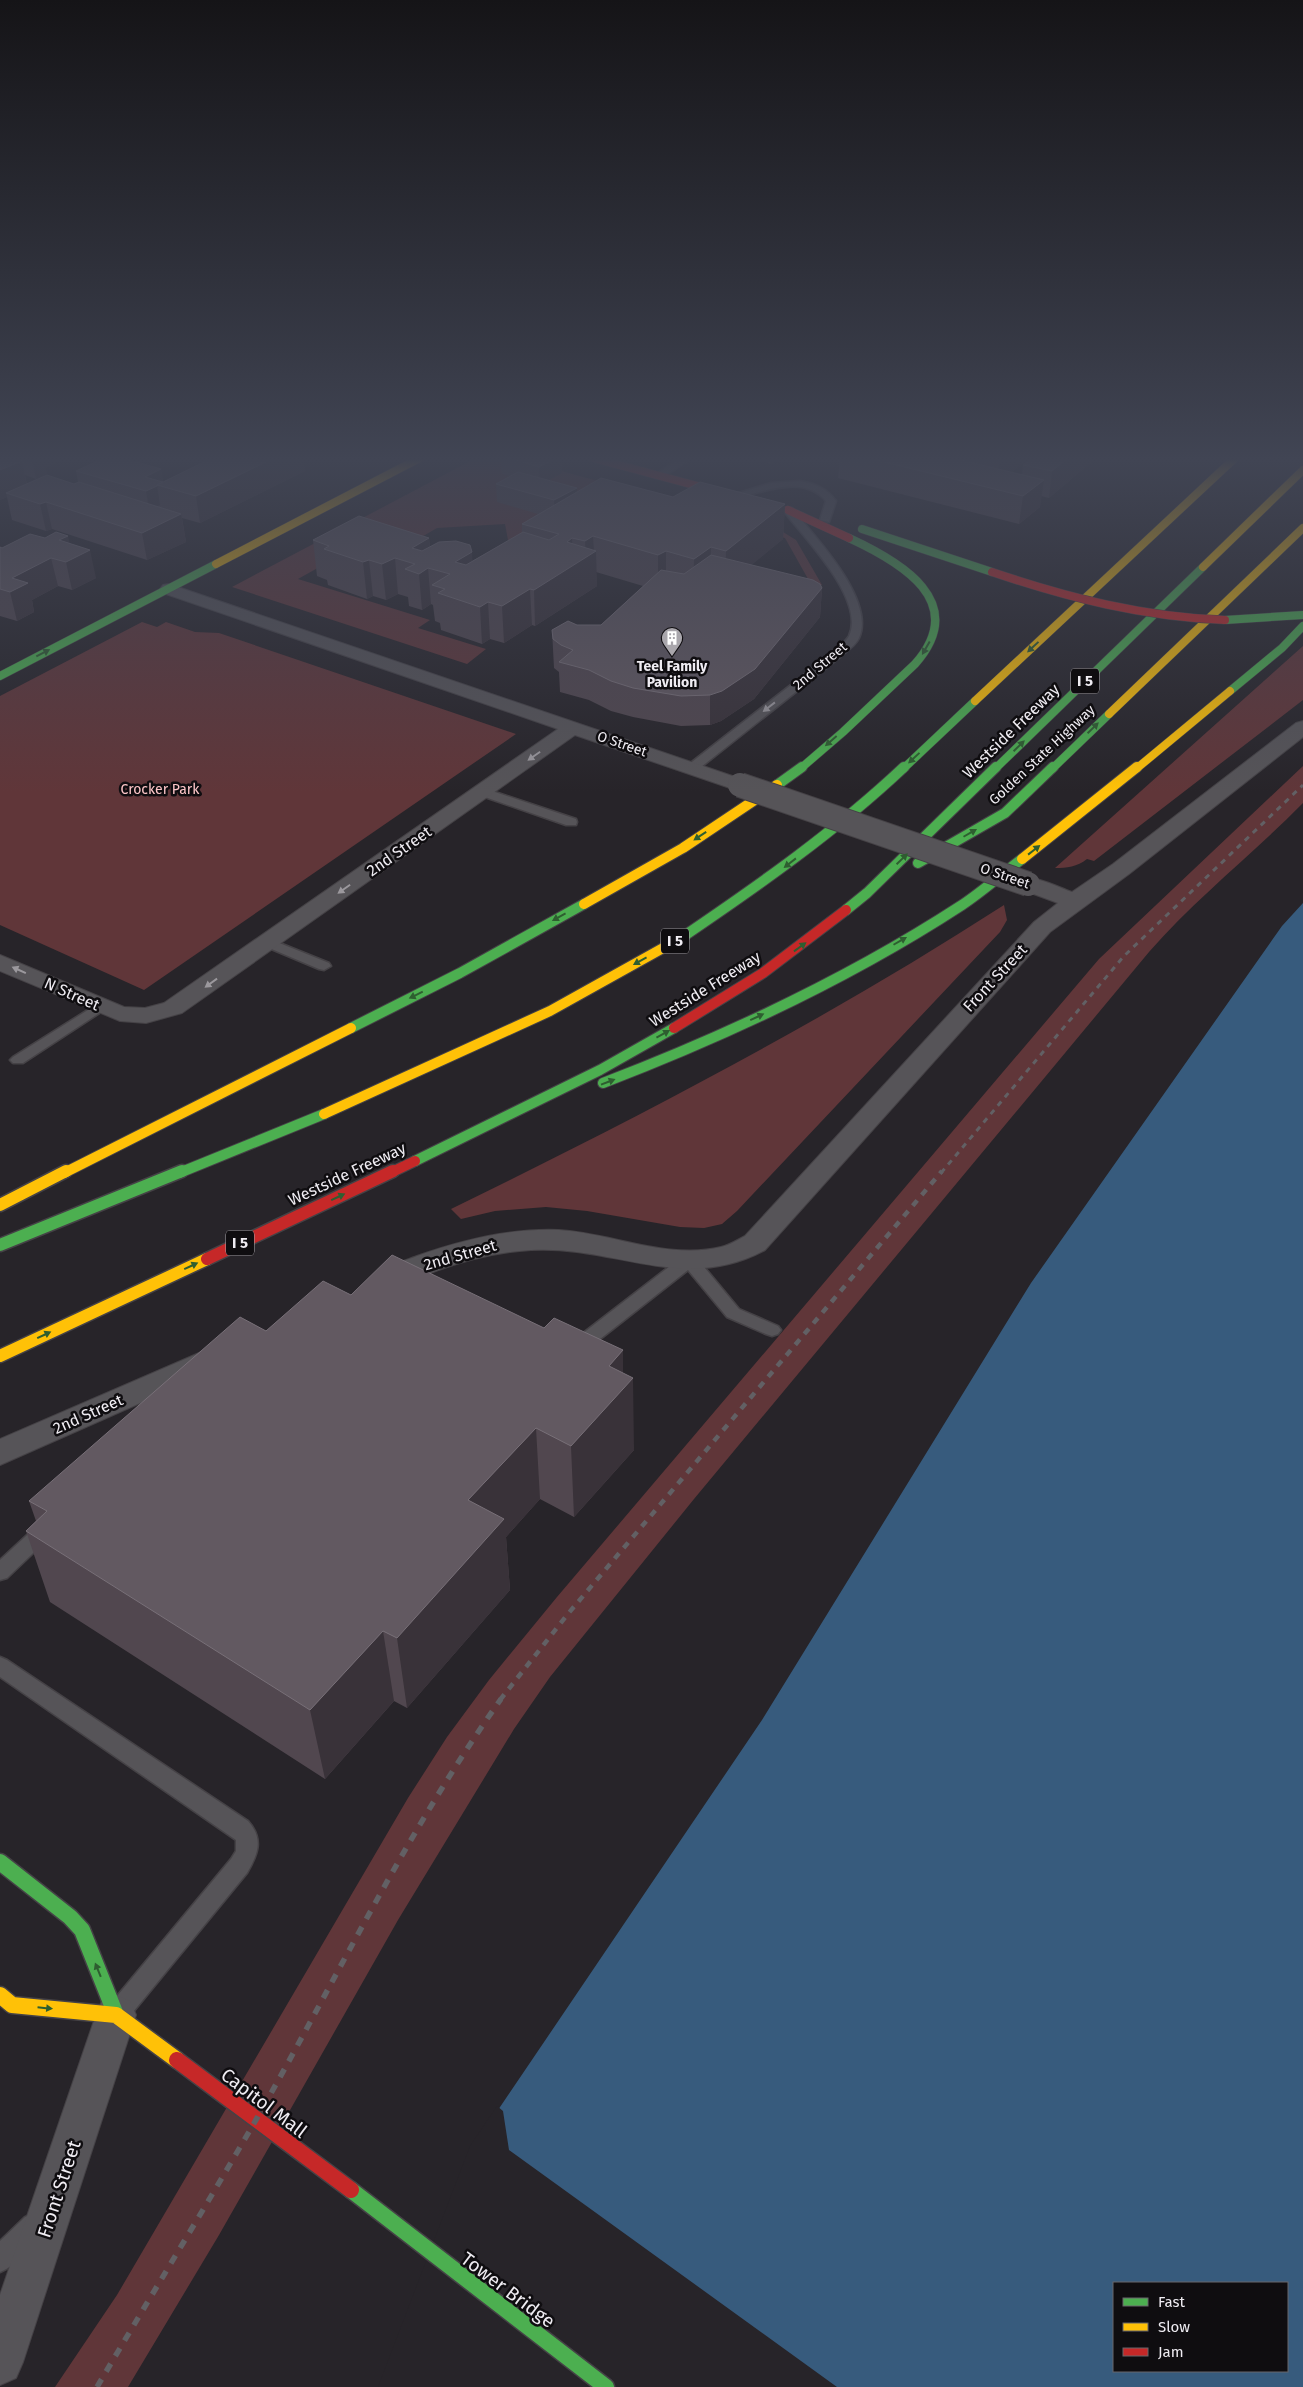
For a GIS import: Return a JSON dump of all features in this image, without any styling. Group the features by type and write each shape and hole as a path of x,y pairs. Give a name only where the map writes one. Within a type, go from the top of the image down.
{"main road":[{"path":"0,676 207,569"},
{"path":"0,1204 460,972 683,848 788,778 868,709 924,653 932,638 936,622 934,607 921,582 904,569"},
{"path":"984,569 1066,597 1107,608 1158,616 1206,620 1255,619 1303,615"},
{"name":"I 5","path":"0,1245 269,1138 408,1077 550,1011 682,938 780,871 866,803 1116,569"},
{"name":"Westside Freeway","path":"0,1356 480,1130 600,1070 714,1006 803,946 867,893 1201,569"},
{"name":"Golden State Highway","path":"867,893 1005,813 1260,569"},
{"path":"480,1130 652,1065 815,990 963,904 1102,797 1282,648 1303,626"},
{"path":"0,1862 70,1918 82,1930 116,2015 12,2005 0,1995"},
{"name":"Capitol Mall","path":"116,2015 257,2118 388,2221"},
{"name":"Tower Bridge","path":"388,2221 606,2387"}],"street":[{"name":"O Street","path":"169,589 1075,901"},
{"name":"2nd Street","path":"146,1016 173,1008 185,1002 574,727"},
{"name":"Front Street","path":"718,1258 746,1249 755,1243 1037,932 1075,901 1121,870 1303,727"},
{"name":"N Street","path":"0,962 99,1007 120,1014 146,1016"},
{"name":"2nd Street","path":"358,1293 443,1257 507,1242 557,1240 677,1260 718,1258"},
{"name":"2nd Street","path":"0,1453 234,1349"},
{"name":"Front Street","path":"0,2362 116,2015"}],"lane":[{"name":"2nd Street","path":"692,768 836,655 854,638 856,610 832,569"},
{"path":"483,792 571,822"},
{"path":"268,942 324,966"},
{"path":"18,1060 99,1007"},
{"path":"559,1361 689,1260 732,1313 772,1330"},
{"path":"0,1572 62,1516"},
{"path":"0,1666 240,1828 249,1841 249,1847 239,1866 116,2015"},
{"path":"0,2259 52,2209"}],"green space":[{"path":"265,569 315,569 298,579 430,620 418,628 486,649 467,664 232,587"},
{"path":"803,569 813,569 822,585 812,586"},
{"name":"Crocker Park","path":"142,622 157,627 166,622 195,632 219,633 516,734 144,990 0,925 0,696"},
{"path":"1303,646 1303,700 1094,861 1087,859 1072,866 1055,868"},
{"path":"1303,766 1303,803 1186,913 1149,952 694,1499 550,1677 514,1729 398,1920 219,2235 128,2387 55,2387 117,2295 408,1798 447,1737 489,1680 557,1597 1099,959"},
{"path":"1004,905 1007,920 1000,932 737,1211 722,1224 704,1228 680,1227 587,1211 546,1207 495,1211 461,1219 451,1209 593,1138 732,1065 869,988"}],"water":[{"path":"1303,903 1303,2387 380,2387 473,2147 762,1720 1031,1283 1282,926"}],"pier":[{"path":"497,2106 503,2111 509,2150 837,2387 378,2387 470,2146"}],"building":[{"path":"0,569 29,569 12,578 28,583 10,592 0,589"},
{"path":"406,569 426,569 419,574"},
{"path":"433,569 567,569 534,590 530,589 502,606 488,602 480,607 438,593 445,589 432,585 450,574"},
{"name":"Teel Family Pavilion","path":"691,569 770,569 813,580 820,584 822,588 755,669 722,691 710,695 681,696 633,688 611,681 589,670 559,662 573,650 553,639 552,630 568,621 577,625 601,625 661,570 684,574"},
{"path":"392,1255 544,1328 554,1318 623,1350 609,1366 633,1378 571,1446 536,1428 468,1500 504,1519 397,1638 383,1631 310,1710 26,1531 47,1511 29,1501 240,1317 266,1331 323,1281 351,1295"}],"railway":[{"path":"941,1173 1124,956 1303,785"},
{"path":"500,1700 567,1615 942,1171"},
{"path":"97,2387 257,2118 434,1800 501,1699"}],"traffic: fast":[{"path":"0,676 206,569"},
{"path":"777,785 803,766 856,721 925,652 934,631 935,612 929,595 917,580 905,569"},
{"path":"984,569 992,572"},
{"path":"846,910 867,893 1201,569"},
{"path":"1225,620 1303,615"},
{"path":"1230,691 1282,648 1303,626"},
{"path":"681,938 779,871 866,803 975,701"},
{"path":"918,863 1005,813 1109,714"},
{"path":"603,1083 696,1046 832,980 920,931 962,905 1022,859"},
{"path":"351,1028 460,973 584,904"},
{"path":"415,1161 600,1070 674,1028"},
{"path":"0,1245 324,1114"},
{"path":"0,1862 70,1917 82,1930 116,2015"},
{"path":"351,2190 606,2387"}],"traffic: slow":[{"path":"975,701 1116,569"},
{"path":"1109,714 1260,569"},
{"path":"1022,859 1094,803 1230,691"},
{"path":"584,904 683,848 777,785"},
{"path":"324,1114 550,1011 681,938"},
{"path":"0,1205 351,1028"},
{"path":"0,1356 207,1259"},
{"path":"0,1995 12,2005 116,2015 177,2060"}],"traffic: jam":[{"path":"992,572 1049,591 1107,606 1165,616 1225,620"},
{"path":"674,1028 719,1002 763,973 846,910"},
{"path":"207,1259 415,1161"},
{"path":"177,2060 351,2190"}],"place":[{"name":"Teel Family Pavilion","path":"672,657"}]}
